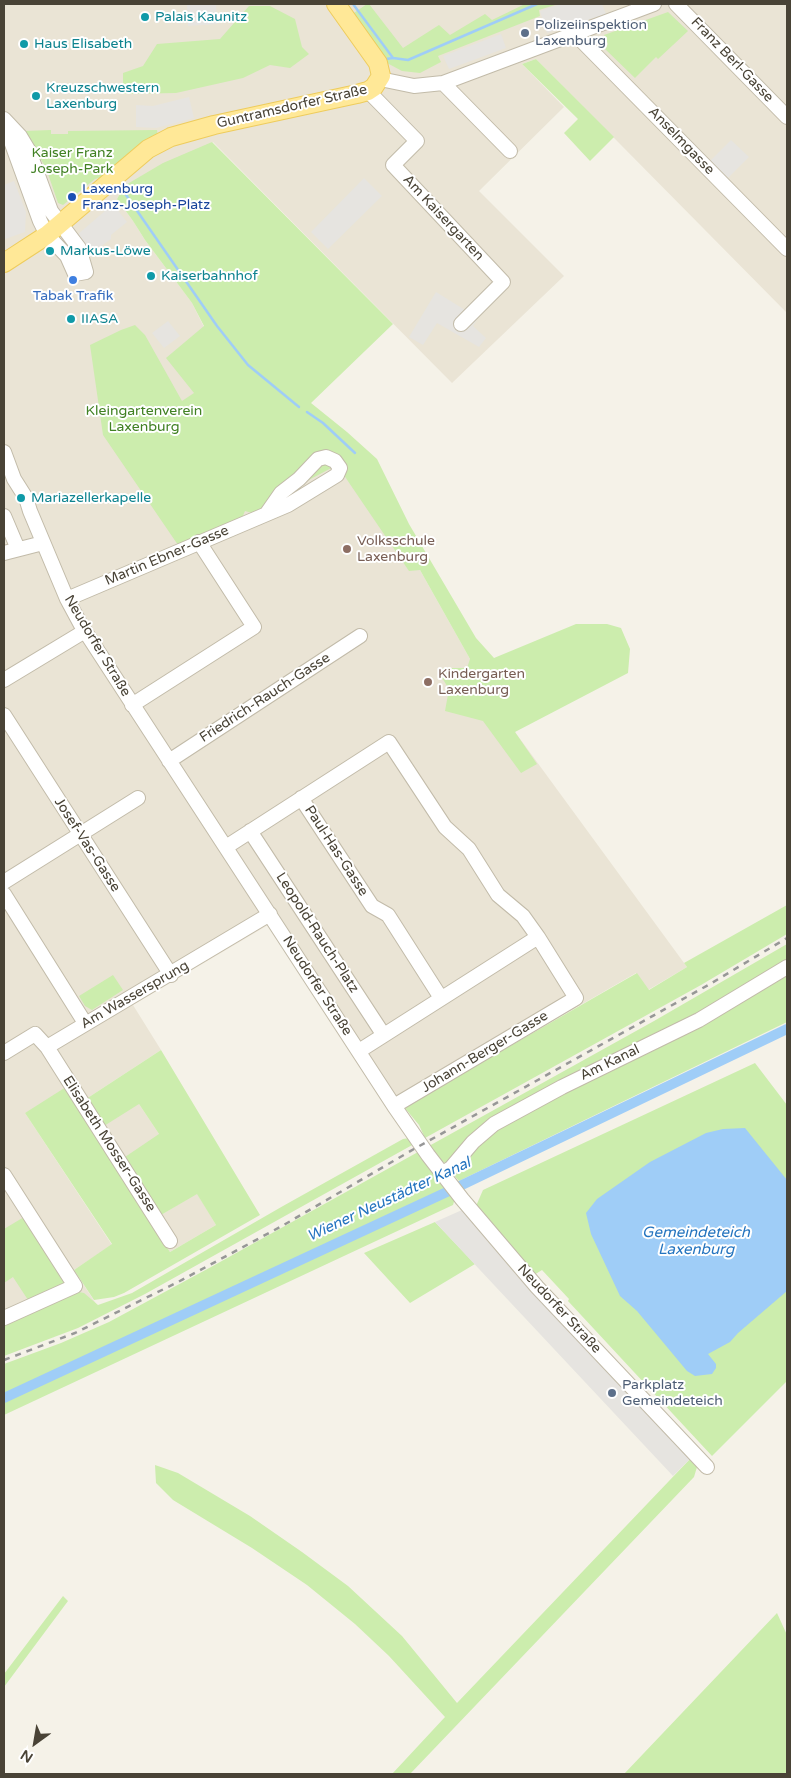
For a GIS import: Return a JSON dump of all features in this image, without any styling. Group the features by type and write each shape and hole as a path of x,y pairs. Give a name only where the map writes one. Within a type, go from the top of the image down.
{"main road":[{"path":"336,4 378,63 381,74 374,85"},
{"name":"Guntramsdorfer Straße","path":"4,263 47,235 148,149 171,138 214,125 374,85"}],"street":[{"name":"Guntramsdorfer Straße","path":"374,85 414,86 443,83 654,4"},
{"name":"Franz Berl-Gasse","path":"676,4 787,117"},
{"name":"Anselmgasse","path":"574,33 787,249"},
{"path":"443,83 510,151"},
{"name":"Am Kaisergarten","path":"374,85 417,141 393,165 503,282 461,324"},
{"path":"4,120 20,136 29,151 50,211 82,253 86,272 75,274 67,256 47,235 40,221 4,120"},
{"name":"Neudorfer Straße","path":"4,452 14,479 26,498 67,599 85,631 394,1106 458,1194 537,1287 706,1467"},
{"name":"Martin Ebner-Gasse","path":"67,599 288,505 337,475 340,468 335,461 326,456 318,458 299,479 280,493 266,513"},
{"path":"4,516 18,549"},
{"path":"132,705 254,627 199,542"},
{"path":"4,553 43,543"},
{"path":"4,680 85,631"},
{"name":"Friedrich-Rauch-Gasse","path":"169,761 360,636"},
{"name":"Josef-Vas-Gasse","path":"4,715 170,975"},
{"path":"226,847 389,742 444,827 469,849 498,895 523,916 538,937 359,1051"},
{"path":"4,882 79,833 138,798"},
{"name":"Paul-Has-Gasse","path":"301,798 372,906 388,914 441,998"},
{"name":"Leopold-Rauch-Platz","path":"250,831 383,1034"},
{"path":"4,894 86,1023"},
{"name":"Am Wassersprung","path":"47,1047 270,914"},
{"name":"Johann-Berger-Gasse","path":"394,1106 576,998 538,937"},
{"name":"Am Kanal","path":"446,1178 451,1168 473,1142 494,1124 562,1087 699,1020 787,967"},
{"path":"4,1053 36,1034 47,1047"},
{"name":"Elisabeth Mosser-Gasse","path":"47,1047 170,1241"},
{"path":"4,1174 75,1286 4,1318"}],"shaded area":[{"path":"4,4 787,4 787,313 536,59 522,64 564,107 479,191 564,276 452,383 213,142 124,186 117,199 192,303 204,327 336,465 420,570 470,659 515,732 687,967 648,990 636,973 392,1114 268,925 133,1005 161,1050 86,1099 139,1104 159,1134 161,1215 197,1193 216,1225 170,1252 77,1104 25,1113 112,1245 74,1270 102,1313 4,1351"},
{"path":"187,4 216,4 217,24 188,26"},
{"path":"561,4 602,4 606,14 547,33 540,11"},
{"path":"501,34 506,48 449,69 443,56"},
{"path":"189,97 194,118 156,128 136,127 136,105 153,106"},
{"path":"731,140 749,157 728,178 710,161"},
{"path":"364,178 382,196 328,249 311,232"},
{"path":"14,181 26,212 25,232 5,239 4,185"},
{"path":"113,204 127,222 111,235 111,239 92,253 77,235"},
{"path":"436,292 478,318 473,326 486,338 479,347 437,323 423,345 409,337"},
{"path":"168,321 180,336 164,348 152,333"},
{"name":"Parkplatz Gemeindeteich","path":"462,1210 690,1459 673,1476 435,1222"}],"green space":[{"path":"369,4 403,48 439,25 450,35 485,14 492,20 525,4 558,4 539,10 540,16 438,56 441,62 420,73 402,71 387,63 381,56 351,15"},
{"path":"249,6 270,6 295,19 302,47 309,54 290,68 270,65 243,78 176,93 123,94 123,73 143,66 157,44 220,39"},
{"path":"668,12 688,31 658,59 656,57 635,78 605,49 608,44 604,35"},
{"path":"536,59 614,137 590,161 564,133 578,119 522,64"},
{"name":"Kaiser Franz Joseph-Park","path":"51,130 51,134 68,134 68,131 157,130 158,137 130,152 102,177 95,179 63,205 58,203 46,168 24,131"},
{"name":"Kleingartenverein Laxenburg","path":"212,142 393,324 311,403 377,459 409,524 476,638 494,658 576,624 607,624 621,628 630,649 628,673 515,732 537,764 521,773 483,721 445,711 449,689 439,673 443,668 467,668 470,659 420,570 409,571 337,465 290,490 280,499 252,513 245,511 242,518 178,545 103,435 90,345 121,330 135,325 145,335 182,401 194,393 166,358 204,326 192,303 117,199 124,186 163,163"},
{"path":"787,905 787,934 701,985 425,1138 419,1125 404,1107 637,973 649,990 687,967 684,963"},
{"path":"787,944 787,1022 459,1181 452,1173 453,1160 445,1163 436,1157 429,1146 654,1021"},
{"path":"113,975 123,990 92,1010 85,1006 79,996"},
{"path":"161,1050 260,1215 124,1293 114,1297 94,1300 74,1270 112,1244 25,1113 66,1087 170,1252 216,1225 197,1194 161,1215 125,1157 159,1134 139,1104 104,1126 86,1099"},
{"path":"755,1063 787,1105 787,1381 712,1456 568,1301 569,1299 542,1270 534,1275 476,1206 483,1190"},
{"path":"409,1138 414,1144 145,1294 78,1328 4,1356 4,1323 74,1291 84,1293 98,1305 132,1293 283,1206 403,1139"},
{"path":"418,1152 455,1198 453,1205 4,1415 4,1364 61,1343 109,1322"},
{"path":"24,1217 65,1279 65,1288 30,1303 13,1277 4,1283 4,1229"},
{"path":"435,1222 475,1264 410,1303 364,1253"},
{"path":"690,1459 697,1467 694,1477 410,1774 392,1774 445,1717 389,1656 355,1624 307,1585 252,1548 173,1500 156,1483 155,1465 178,1473 250,1516 348,1586 402,1636 457,1703"},
{"path":"63,1596 68,1601 4,1687 4,1674"},
{"path":"777,1613 787,1635 787,1774 624,1774"}],"water":[{"name":"Gemeindeteich Laxenburg","path":"745,1128 787,1180 787,1291 730,1342 708,1354 716,1364 712,1374 695,1376 687,1371 637,1311 620,1296 591,1234 586,1213 597,1199 650,1162 706,1133 723,1129"}],"waterway":[{"path":"353,4 393,58 408,60 537,4"},
{"path":"386,59 393,58"},
{"path":"124,192 217,326 248,365 299,407"},
{"path":"307,412 323,423 355,453"},
{"name":"Wiener Neustädter Kanal","path":"4,1398 464,1184 787,1029"}],"railway":[{"path":"4,1360 75,1333 178,1282 282,1226 414,1149 710,984 787,938"}],"place":[{"name":"Palais Kaunitz","path":"145,17"},
{"name":"Polizeiinspektion Laxenburg","path":"525,33"},
{"name":"Haus Elisabeth","path":"24,44"},
{"name":"Kreuzschwestern Laxenburg","path":"36,96"},
{"name":"Laxenburg Franz-Joseph-Platz","path":"72,197"},
{"name":"Markus-Löwe","path":"50,251"},
{"name":"Kaiserbahnhof","path":"151,276"},
{"name":"Tabak Trafik","path":"73,280"},
{"name":"IIASA","path":"71,319"},
{"name":"Mariazellerkapelle","path":"21,498"},
{"name":"Volksschule Laxenburg","path":"347,549"},
{"name":"Kindergarten Laxenburg","path":"428,682"},
{"name":"Parkplatz Gemeindeteich","path":"612,1393"}]}
